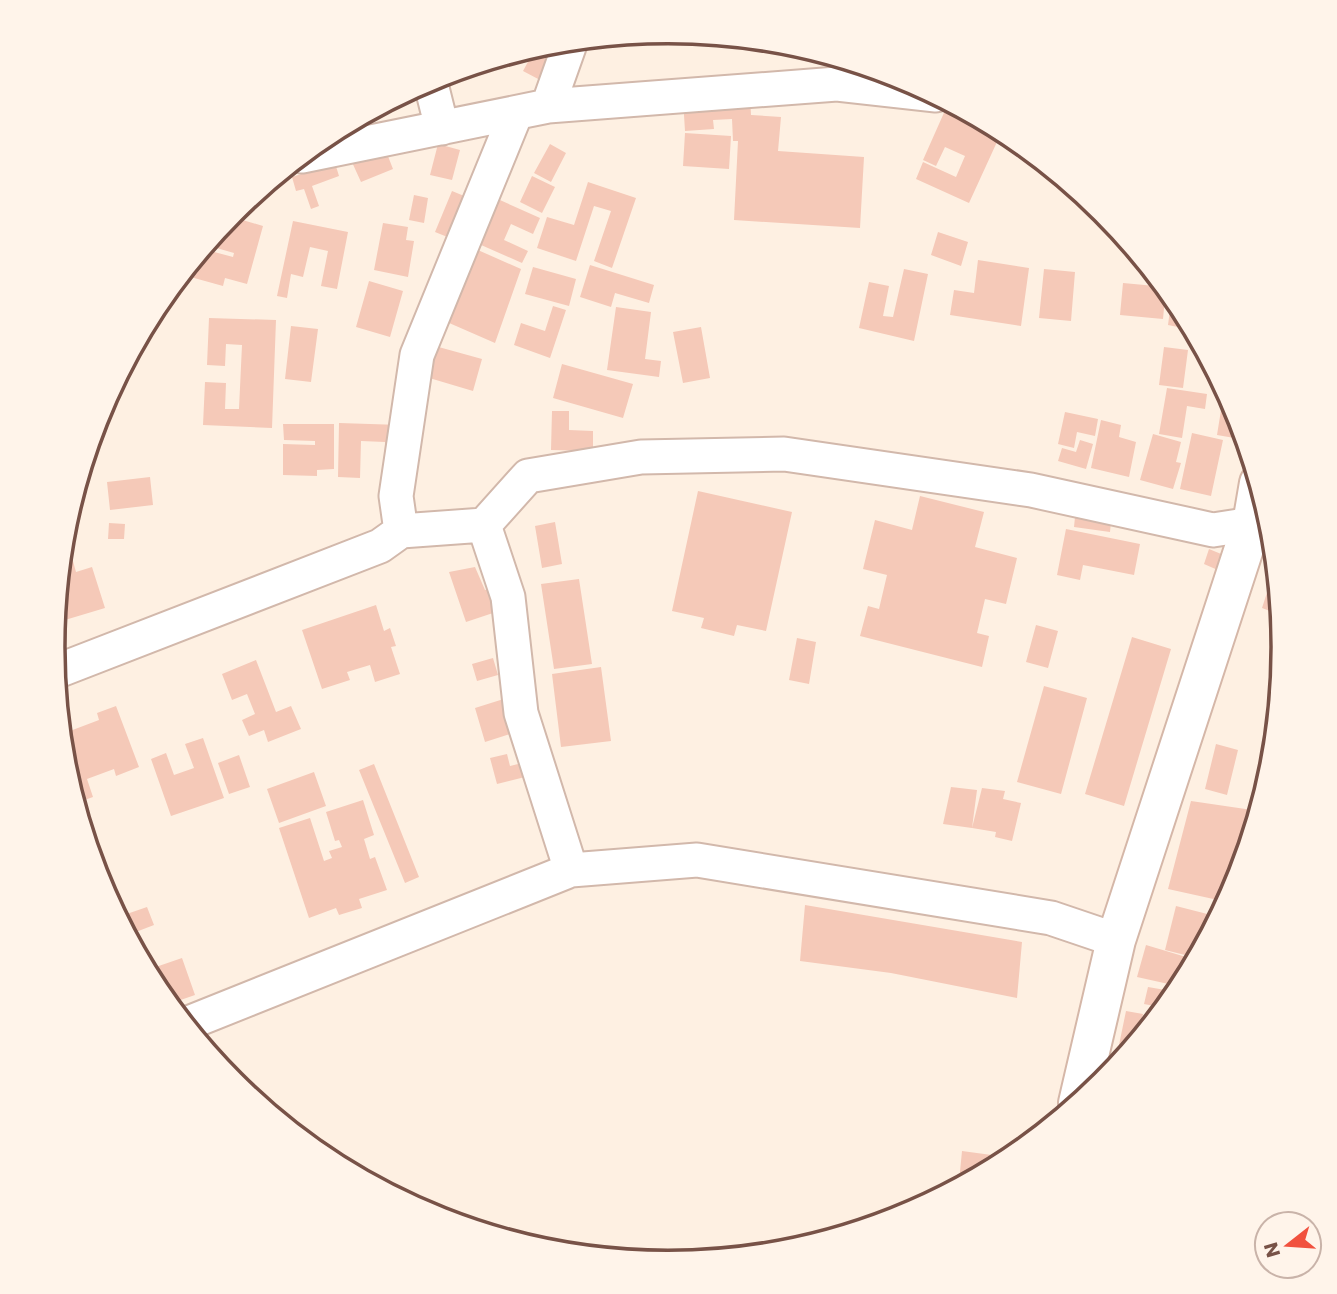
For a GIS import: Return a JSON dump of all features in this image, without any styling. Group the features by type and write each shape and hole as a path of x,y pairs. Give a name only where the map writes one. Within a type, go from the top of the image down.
{"street":[{"path":"548,106 567,53"},
{"path":"324,152 548,106 837,84 902,91"},
{"path":"433,92 442,128"},
{"path":"401,531 396,496 417,355 516,113"},
{"path":"66,668 380,546 401,531 484,524 528,476 641,457 784,454 1031,491 1213,530 1252,524"},
{"path":"1083,1085 1116,940 1252,524 1255,507"},
{"path":"484,524 508,597 521,713 571,870"},
{"path":"195,1020 571,870 697,860 1051,918 1116,940"}],"building":[{"path":"554,55 540,80 523,71 529,60"},
{"path":"750,95 751,115 781,117 778,151 864,157 860,228 734,220 738,141 733,141 732,119 713,120 714,129 685,131 683,99"},
{"path":"945,111 997,141 969,203 916,179 923,162 956,177 965,156 945,147 936,166 923,160"},
{"path":"685,133 731,136 729,169 683,166"},
{"path":"438,144 460,150 452,180 430,175"},
{"path":"550,144 566,153 551,182 534,173"},
{"path":"384,146 393,169 361,182 351,160"},
{"path":"483,154 491,196 540,218 533,234 511,224 504,240 528,251 522,263 472,241 470,246 435,232 452,191 486,205 489,198 466,187"},
{"path":"335,163 339,176 312,186 319,206 311,209 304,189 296,191 292,177"},
{"path":"532,176 555,187 542,213 520,202"},
{"path":"588,182 636,198 612,268 594,261 611,211 594,206 576,261 537,248 547,217 574,225"},
{"path":"414,195 428,198 424,223 409,220"},
{"path":"242,220 263,226 247,284 225,278 223,286 192,277 213,252 233,257 234,253 216,248"},
{"path":"293,221 348,232 337,289 321,286 328,251 310,247 303,277 291,274 287,298 277,296"},
{"path":"383,223 408,227 406,240 414,241 408,277 374,270"},
{"path":"938,232 968,242 961,266 931,255"},
{"path":"471,247 521,269 495,343 440,319"},
{"path":"978,260 1029,268 1021,326 950,315 954,290 974,293"},
{"path":"590,265 654,285 649,303 615,293 611,307 580,297"},
{"path":"533,267 576,279 569,306 525,294"},
{"path":"904,269 928,274 914,341 859,328 869,282 889,286 883,316 893,317"},
{"path":"1044,269 1075,272 1071,321 1039,318"},
{"path":"369,281 403,291 390,337 356,327"},
{"path":"1123,283 1151,286 1164,304 1163,319 1120,315"},
{"path":"553,306 566,310 550,358 514,345 521,323 545,331"},
{"path":"616,307 651,312 645,359 661,361 659,377 607,370"},
{"path":"1170,312 1180,327 1168,325"},
{"path":"209,318 276,320 272,428 203,425 205,382 226,383 225,409 239,409 242,345 226,344 225,366 207,365"},
{"path":"291,326 318,329 311,382 285,379"},
{"path":"701,327 710,378 683,383 673,332"},
{"path":"435,346 482,359 473,391 426,377"},
{"path":"1164,347 1188,350 1183,388 1159,385"},
{"path":"562,364 633,384 623,418 553,398"},
{"path":"1167,388 1207,394 1205,409 1187,406 1182,438 1159,434"},
{"path":"1222,406 1234,438 1217,435"},
{"path":"552,411 569,411 569,430 593,431 593,451 551,450"},
{"path":"1065,412 1098,419 1095,436 1077,432 1074,448 1058,444"},
{"path":"1101,420 1121,425 1119,437 1136,442 1129,477 1091,468"},
{"path":"339,423 401,425 384,482 385,442 361,441 360,478 338,477"},
{"path":"283,424 334,424 334,469 317,470 317,476 283,475 283,444 315,445 315,441 284,440"},
{"path":"1192,433 1223,440 1211,496 1180,489"},
{"path":"1153,434 1181,442 1176,462 1181,463 1173,489 1140,480"},
{"path":"1080,440 1093,444 1086,469 1058,461 1062,448 1076,452"},
{"path":"150,477 153,505 110,510 107,482"},
{"path":"698,491 792,512 766,631 737,625 734,636 701,628 704,618 672,611"},
{"path":"920,496 984,512 975,547 1017,558 1006,604 985,599 977,633 989,636 982,667 860,636 868,606 879,609 887,575 863,569 875,520 912,530"},
{"path":"1075,517 1111,522 1110,532 1074,527"},
{"path":"555,522 562,564 542,568 535,526"},
{"path":"109,523 125,524 124,539 108,539"},
{"path":"1066,529 1140,544 1134,575 1083,565 1080,580 1057,575"},
{"path":"1209,549 1226,556 1220,571 1204,564"},
{"path":"72,557 76,572 92,567 105,608 66,620"},
{"path":"475,567 485,590 489,589 496,612 466,622 449,572"},
{"path":"579,579 592,664 554,669 541,584"},
{"path":"1269,588 1270,611 1262,608"},
{"path":"376,605 384,631 390,628 396,646 391,647 400,674 375,682 370,665 347,672 350,680 322,689 302,630"},
{"path":"1036,625 1058,631 1048,668 1026,662"},
{"path":"1132,637 1171,649 1124,806 1085,794"},
{"path":"797,638 816,642 809,684 789,680"},
{"path":"493,658 498,675 477,681 472,664"},
{"path":"256,660 276,712 291,706 301,729 268,742 264,730 249,736 242,720 255,714 247,694 232,700 222,674"},
{"path":"601,667 611,741 561,747 552,674"},
{"path":"1044,686 1087,698 1061,794 1017,782"},
{"path":"516,695 526,729 485,742 475,708"},
{"path":"116,706 139,767 116,776 114,769 87,779 93,797 85,800 71,731 99,720 97,713"},
{"path":"203,738 224,798 171,816 151,759 166,753 174,775 194,768 185,744"},
{"path":"1216,744 1238,750 1227,795 1205,789"},
{"path":"507,754 510,766 522,763 541,773 497,784 490,758"},
{"path":"239,755 250,787 229,794 218,763"},
{"path":"374,764 419,877 405,883 359,770"},
{"path":"314,772 326,806 279,823 267,789"},
{"path":"951,787 977,790 972,828 943,824"},
{"path":"982,788 1005,791 1003,799 1021,803 1012,841 995,837 996,832 972,828"},
{"path":"363,800 374,835 364,839 370,859 375,857 387,890 359,899 362,908 339,915 336,908 309,918 279,828 310,818 324,861 332,858 329,851 342,847 339,840 335,841 326,812"},
{"path":"1191,801 1249,810 1240,841 1216,900 1168,889"},
{"path":"805,905 1022,942 1017,998 891,973 800,961"},
{"path":"1176,906 1210,915 1187,955 1165,950"},
{"path":"147,907 154,925 137,932 127,914"},
{"path":"1146,945 1186,957 1169,984 1137,977"},
{"path":"182,958 195,995 180,1000 157,967"},
{"path":"1148,987 1164,990 1153,1006 1144,1004"},
{"path":"1126,1011 1143,1014 1141,1021 1118,1049"},
{"path":"962,1151 993,1155 970,1169 960,1175"}]}
